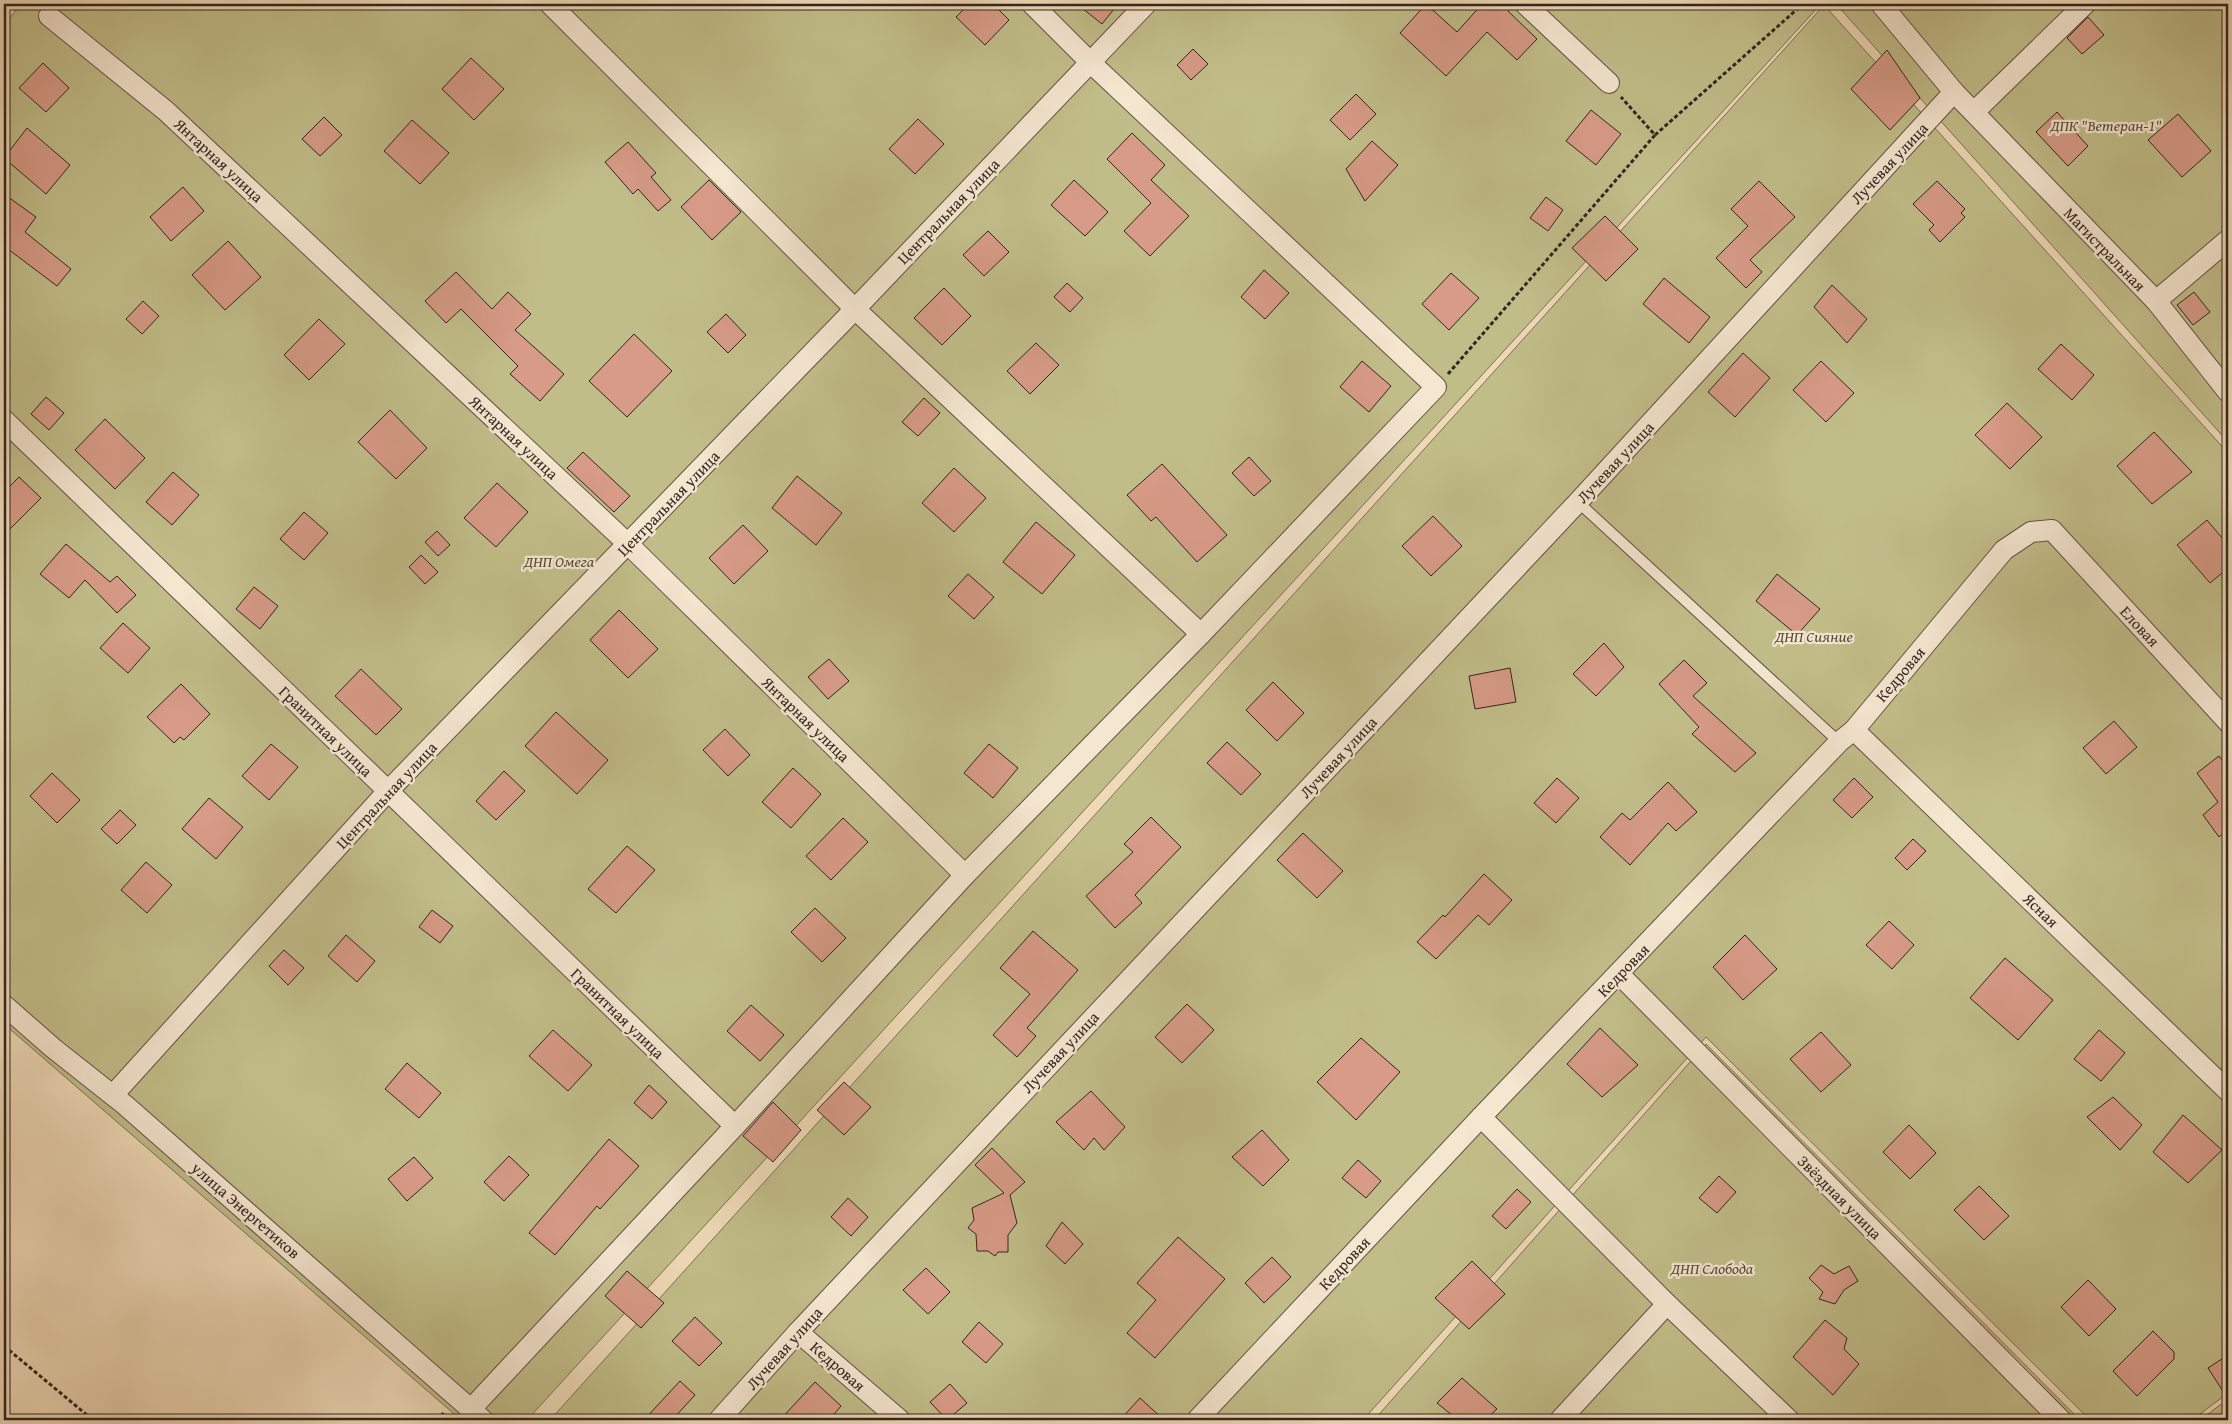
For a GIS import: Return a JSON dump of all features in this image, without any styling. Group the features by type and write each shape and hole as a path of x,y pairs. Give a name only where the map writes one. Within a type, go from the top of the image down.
{"street":[{"path":"550,4 855,309 1201,634"},
{"path":"477,1415 735,1126 964,875 1201,634 1436,388 1091,63 1032,4"},
{"name":"Центральная улица","path":"113,1095 388,791 855,309 1146,4"},
{"path":"1525,4 1609,84"},
{"name":"Магистральная","path":"1882,4 1954,92 2156,301 2228,392"},
{"path":"1974,112 2085,4"},
{"name":"Янтарная улица","path":"49,16 166,111 628,544 964,875"},
{"name":"Лучевая улица","path":"719,1420 798,1332 1578,502 1954,92"},
{"path":"2156,301 2228,240"},
{"name":"Гранитная улица","path":"4,420 735,1126"},
{"name":"Кедровая","path":"1196,1420 1481,1117 1847,736 2004,550 2031,532 2052,530"},
{"name":"Еловая","path":"2052,530 2228,722"},
{"name":"Ясная","path":"1847,736 2228,1090"},
{"name":"Звёздная улица","path":"1619,974 2062,1420"},
{"name":"улица Энергетиков","path":"4,1006 53,1048 113,1095 477,1415"},
{"path":"1481,1117 1667,1304 1789,1420"},
{"path":"1560,1420 1667,1304"},
{"name":"Кедровая","path":"798,1332 900,1420"}],"lane":[{"path":"1578,502 1847,736"}],"path":[{"path":"1436,388 1654,135 1803,4"},
{"path":"1609,84 1654,135"},
{"path":"4,1346 93,1420"}],"green space":[{"name":"ДНП Омега","path":"21,4 1821,4 527,1420 461,1420 4,1024 4,25"},
{"name":"ДПК \"Ветеран-1\"","path":"1836,4 2228,4 2228,442"},
{"name":"ДНП Сияние","path":"1824,5 2228,453 2228,1393 2192,1420 2090,1420 1706,1037 1363,1420 550,1420"},
{"name":"ДНП Слобода","path":"1706,1044 2080,1420 1374,1420"},
{"path":"2228,1399 2228,1420 2200,1420"}],"building":[{"path":"969,4 993,4 1009,20 985,45 956,17"},
{"path":"1077,4 1118,4 1102,24"},
{"path":"1426,4 1457,32 1482,4 1513,4 1508,11 1537,39 1517,60 1487,32 1446,76 1400,33"},
{"path":"2088,17 2104,35 2082,54 2067,38"},
{"path":"1193,49 1208,64 1191,80 1177,65"},
{"path":"1887,50 1920,98 1890,130 1851,89"},
{"path":"471,58 504,89 474,120 442,89"},
{"path":"43,63 69,88 46,112 19,88"},
{"path":"1356,94 1376,114 1350,140 1330,120"},
{"path":"1591,110 1621,134 1596,165 1566,141"},
{"path":"2057,112 2088,146 2068,166 2036,132"},
{"path":"2178,114 2211,151 2182,177 2148,140"},
{"path":"324,117 342,135 320,156 302,139"},
{"path":"918,119 944,144 915,174 889,149"},
{"path":"412,120 449,153 420,184 384,151"},
{"path":"27,128 70,165 46,194 4,158"},
{"path":"1132,133 1165,165 1151,180 1189,216 1150,256 1124,231 1151,203 1107,159"},
{"path":"1372,141 1398,165 1365,201 1346,169"},
{"path":"628,142 656,173 651,177 671,200 658,211 638,189 633,194 605,162"},
{"path":"709,180 741,212 712,240 681,207"},
{"path":"1074,180 1108,212 1085,236 1051,205"},
{"path":"1759,181 1795,217 1750,260 1762,272 1746,288 1716,258 1748,226 1731,209"},
{"path":"1937,181 1965,209 1961,213 1965,217 1940,242 1929,230 1934,225 1913,204"},
{"path":"183,187 204,211 171,241 150,217"},
{"path":"4,194 36,217 25,232 71,269 57,286 4,246"},
{"path":"1546,197 1563,210 1548,231 1530,218"},
{"path":"1605,216 1638,249 1606,281 1572,248"},
{"path":"988,231 1009,252 984,276 963,255"},
{"path":"228,241 261,277 225,310 192,275"},
{"path":"1264,270 1289,293 1265,319 1241,297"},
{"path":"456,272 492,309 508,292 531,314 515,330 564,374 540,401 510,374 518,366 461,309 446,323 425,301"},
{"path":"1451,273 1479,298 1449,330 1422,304"},
{"path":"1664,278 1710,317 1689,343 1643,304"},
{"path":"1067,283 1083,298 1070,312 1054,297"},
{"path":"1832,285 1867,319 1847,343 1814,307"},
{"path":"944,288 971,316 942,345 914,318"},
{"path":"2194,292 2210,312 2193,325 2177,305"},
{"path":"143,301 159,316 142,334 126,319"},
{"path":"726,314 746,335 728,353 707,332"},
{"path":"319,319 345,344 309,380 284,355"},
{"path":"634,334 672,371 627,417 589,381"},
{"path":"1036,343 1059,365 1030,394 1007,371"},
{"path":"2061,344 2094,375 2072,400 2038,369"},
{"path":"1743,353 1770,378 1735,417 1708,392"},
{"path":"1362,361 1391,386 1369,412 1340,387"},
{"path":"1821,361 1854,393 1826,422 1793,390"},
{"path":"46,397 64,413 49,430 31,414"},
{"path":"924,398 940,413 918,436 902,422"},
{"path":"2007,403 2042,437 2010,469 1975,435"},
{"path":"390,410 427,448 396,479 358,442"},
{"path":"105,419 145,458 115,489 75,450"},
{"path":"2154,432 2192,472 2152,504 2117,466"},
{"path":"583,452 630,496 614,512 567,468"},
{"path":"1249,457 1271,481 1254,496 1232,473"},
{"path":"1162,464 1227,535 1197,562 1156,517 1151,521 1127,495"},
{"path":"954,468 986,498 954,532 922,503"},
{"path":"173,472 199,495 172,525 146,502"},
{"path":"797,476 842,513 816,545 772,508"},
{"path":"19,477 41,498 4,535 4,492"},
{"path":"497,483 528,512 496,547 464,518"},
{"path":"304,512 328,533 304,560 280,539"},
{"path":"1433,516 1462,546 1431,576 1402,546"},
{"path":"2207,520 2228,545 2228,568 2210,583 2177,545"},
{"path":"1036,522 1075,555 1042,594 1003,562"},
{"path":"743,525 768,551 734,584 709,558"},
{"path":"437,531 450,545 438,556 425,542"},
{"path":"66,544 110,582 117,576 136,595 117,613 85,580 69,598 40,574"},
{"path":"421,555 438,572 425,584 409,567"},
{"path":"968,574 994,597 974,619 948,596"},
{"path":"1777,574 1820,609 1797,635 1756,601"},
{"path":"254,587 278,606 260,629 236,609"},
{"path":"619,610 658,649 628,678 590,640"},
{"path":"123,623 150,648 128,673 100,648"},
{"path":"1604,643 1624,667 1596,696 1573,674"},
{"path":"829,659 849,681 828,699 808,677"},
{"path":"1684,660 1707,683 1693,696 1756,753 1735,772 1692,734 1699,727 1659,684"},
{"path":"1510,668 1516,702 1475,709 1469,676"},
{"path":"361,669 402,709 376,735 335,696"},
{"path":"1273,682 1304,713 1277,741 1246,710"},
{"path":"181,684 210,714 184,740 180,737 174,743 147,717"},
{"path":"556,712 608,760 577,794 525,746"},
{"path":"2114,721 2137,747 2106,774 2083,748"},
{"path":"725,729 750,755 728,776 703,750"},
{"path":"1227,742 1261,774 1241,795 1207,763"},
{"path":"271,744 298,767 269,800 242,776"},
{"path":"989,744 1018,768 993,798 964,773"},
{"path":"2219,756 2228,768 2228,829 2219,837 2203,815 2218,802 2197,773"},
{"path":"793,768 821,794 791,828 762,802"},
{"path":"504,771 525,791 496,820 476,801"},
{"path":"52,773 80,800 57,823 30,796"},
{"path":"1557,778 1579,798 1556,823 1534,803"},
{"path":"1854,778 1873,797 1852,818 1833,800"},
{"path":"1668,782 1697,812 1676,831 1668,823 1630,865 1600,837 1622,813 1630,820"},
{"path":"209,798 243,827 216,859 182,829"},
{"path":"120,810 136,825 117,844 101,829"},
{"path":"1151,817 1181,847 1135,895 1142,903 1115,928 1086,896 1133,852 1124,844"},
{"path":"843,818 868,842 831,880 806,856"},
{"path":"1303,833 1343,871 1317,898 1277,860"},
{"path":"1913,839 1926,851 1907,870 1895,858"},
{"path":"627,846 655,870 616,913 588,889"},
{"path":"146,862 172,885 147,913 121,890"},
{"path":"1484,874 1512,900 1489,925 1478,915 1436,959 1417,942 1443,915 1445,917"},
{"path":"815,908 846,938 822,962 791,932"},
{"path":"432,910 453,926 440,943 419,927"},
{"path":"1889,921 1914,945 1892,969 1866,945"},
{"path":"1033,931 1078,970 1027,1028 1036,1036 1017,1057 993,1035 1030,994 1000,968"},
{"path":"346,935 375,961 357,982 328,956"},
{"path":"1745,935 1777,969 1743,1000 1713,967"},
{"path":"284,950 304,968 288,985 269,966"},
{"path":"2005,958 2053,1000 2018,1040 1970,998"},
{"path":"1187,1004 1214,1030 1182,1063 1155,1037"},
{"path":"751,1005 784,1035 760,1061 727,1031"},
{"path":"1600,1028 1638,1065 1602,1097 1567,1064"},
{"path":"553,1030 592,1065 568,1091 529,1056"},
{"path":"2099,1030 2125,1053 2101,1081 2074,1059"},
{"path":"1821,1032 1851,1065 1821,1092 1790,1059"},
{"path":"1361,1038 1400,1072 1356,1120 1317,1082"},
{"path":"407,1063 441,1093 419,1118 385,1089"},
{"path":"844,1082 871,1107 844,1135 817,1110"},
{"path":"649,1085 667,1102 652,1119 634,1103"},
{"path":"1091,1091 1125,1127 1104,1150 1094,1138 1084,1150 1056,1122"},
{"path":"2113,1097 2142,1125 2120,1150 2087,1117"},
{"path":"773,1102 801,1130 773,1162 743,1136"},
{"path":"2183,1115 2222,1150 2188,1183 2153,1152"},
{"path":"1909,1125 1936,1153 1910,1179 1883,1152"},
{"path":"1262,1130 1289,1160 1263,1186 1232,1157"},
{"path":"609,1139 639,1166 600,1209 597,1206 555,1255 529,1233"},
{"path":"992,1148 1025,1182 1010,1195 1017,1223 1008,1235 1008,1252 998,1252 995,1256 988,1251 977,1251 976,1234 968,1228 974,1220 972,1208 1004,1193 975,1165"},
{"path":"509,1156 529,1175 504,1201 484,1182"},
{"path":"414,1157 433,1178 407,1201 388,1179"},
{"path":"1358,1160 1381,1181 1366,1198 1342,1178"},
{"path":"1719,1176 1736,1192 1717,1213 1699,1198"},
{"path":"1979,1186 2009,1216 1984,1240 1954,1210"},
{"path":"1517,1189 1531,1202 1506,1229 1492,1216"},
{"path":"848,1198 868,1217 851,1236 831,1217"},
{"path":"1062,1222 1083,1244 1065,1264 1046,1246"},
{"path":"1178,1237 1225,1279 1155,1358 1127,1333 1156,1300 1137,1283"},
{"path":"1272,1257 1291,1277 1264,1303 1245,1283"},
{"path":"1472,1261 1505,1294 1469,1329 1435,1298"},
{"path":"1821,1265 1834,1274 1849,1266 1858,1281 1844,1290 1835,1304 1819,1299 1823,1292 1809,1278"},
{"path":"926,1268 950,1292 928,1314 903,1290"},
{"path":"627,1271 664,1303 641,1328 605,1296"},
{"path":"2088,1280 2116,1309 2089,1336 2061,1307"},
{"path":"695,1317 722,1343 699,1366 672,1341"},
{"path":"1825,1320 1847,1338 1844,1349 1859,1364 1833,1395 1793,1357"},
{"path":"979,1322 1003,1344 986,1363 962,1342"},
{"path":"2153,1331 2174,1352 2174,1359 2137,1396 2113,1371"},
{"path":"2228,1355 2228,1399 2208,1368"},
{"path":"1462,1378 1497,1409 1485,1420 1458,1420 1437,1403"},
{"path":"680,1381 695,1395 672,1420 644,1420"},
{"path":"815,1382 841,1406 829,1420 780,1420"},
{"path":"950,1384 967,1403 947,1420 930,1402"},
{"path":"1140,1398 1164,1420 1120,1420"}]}
